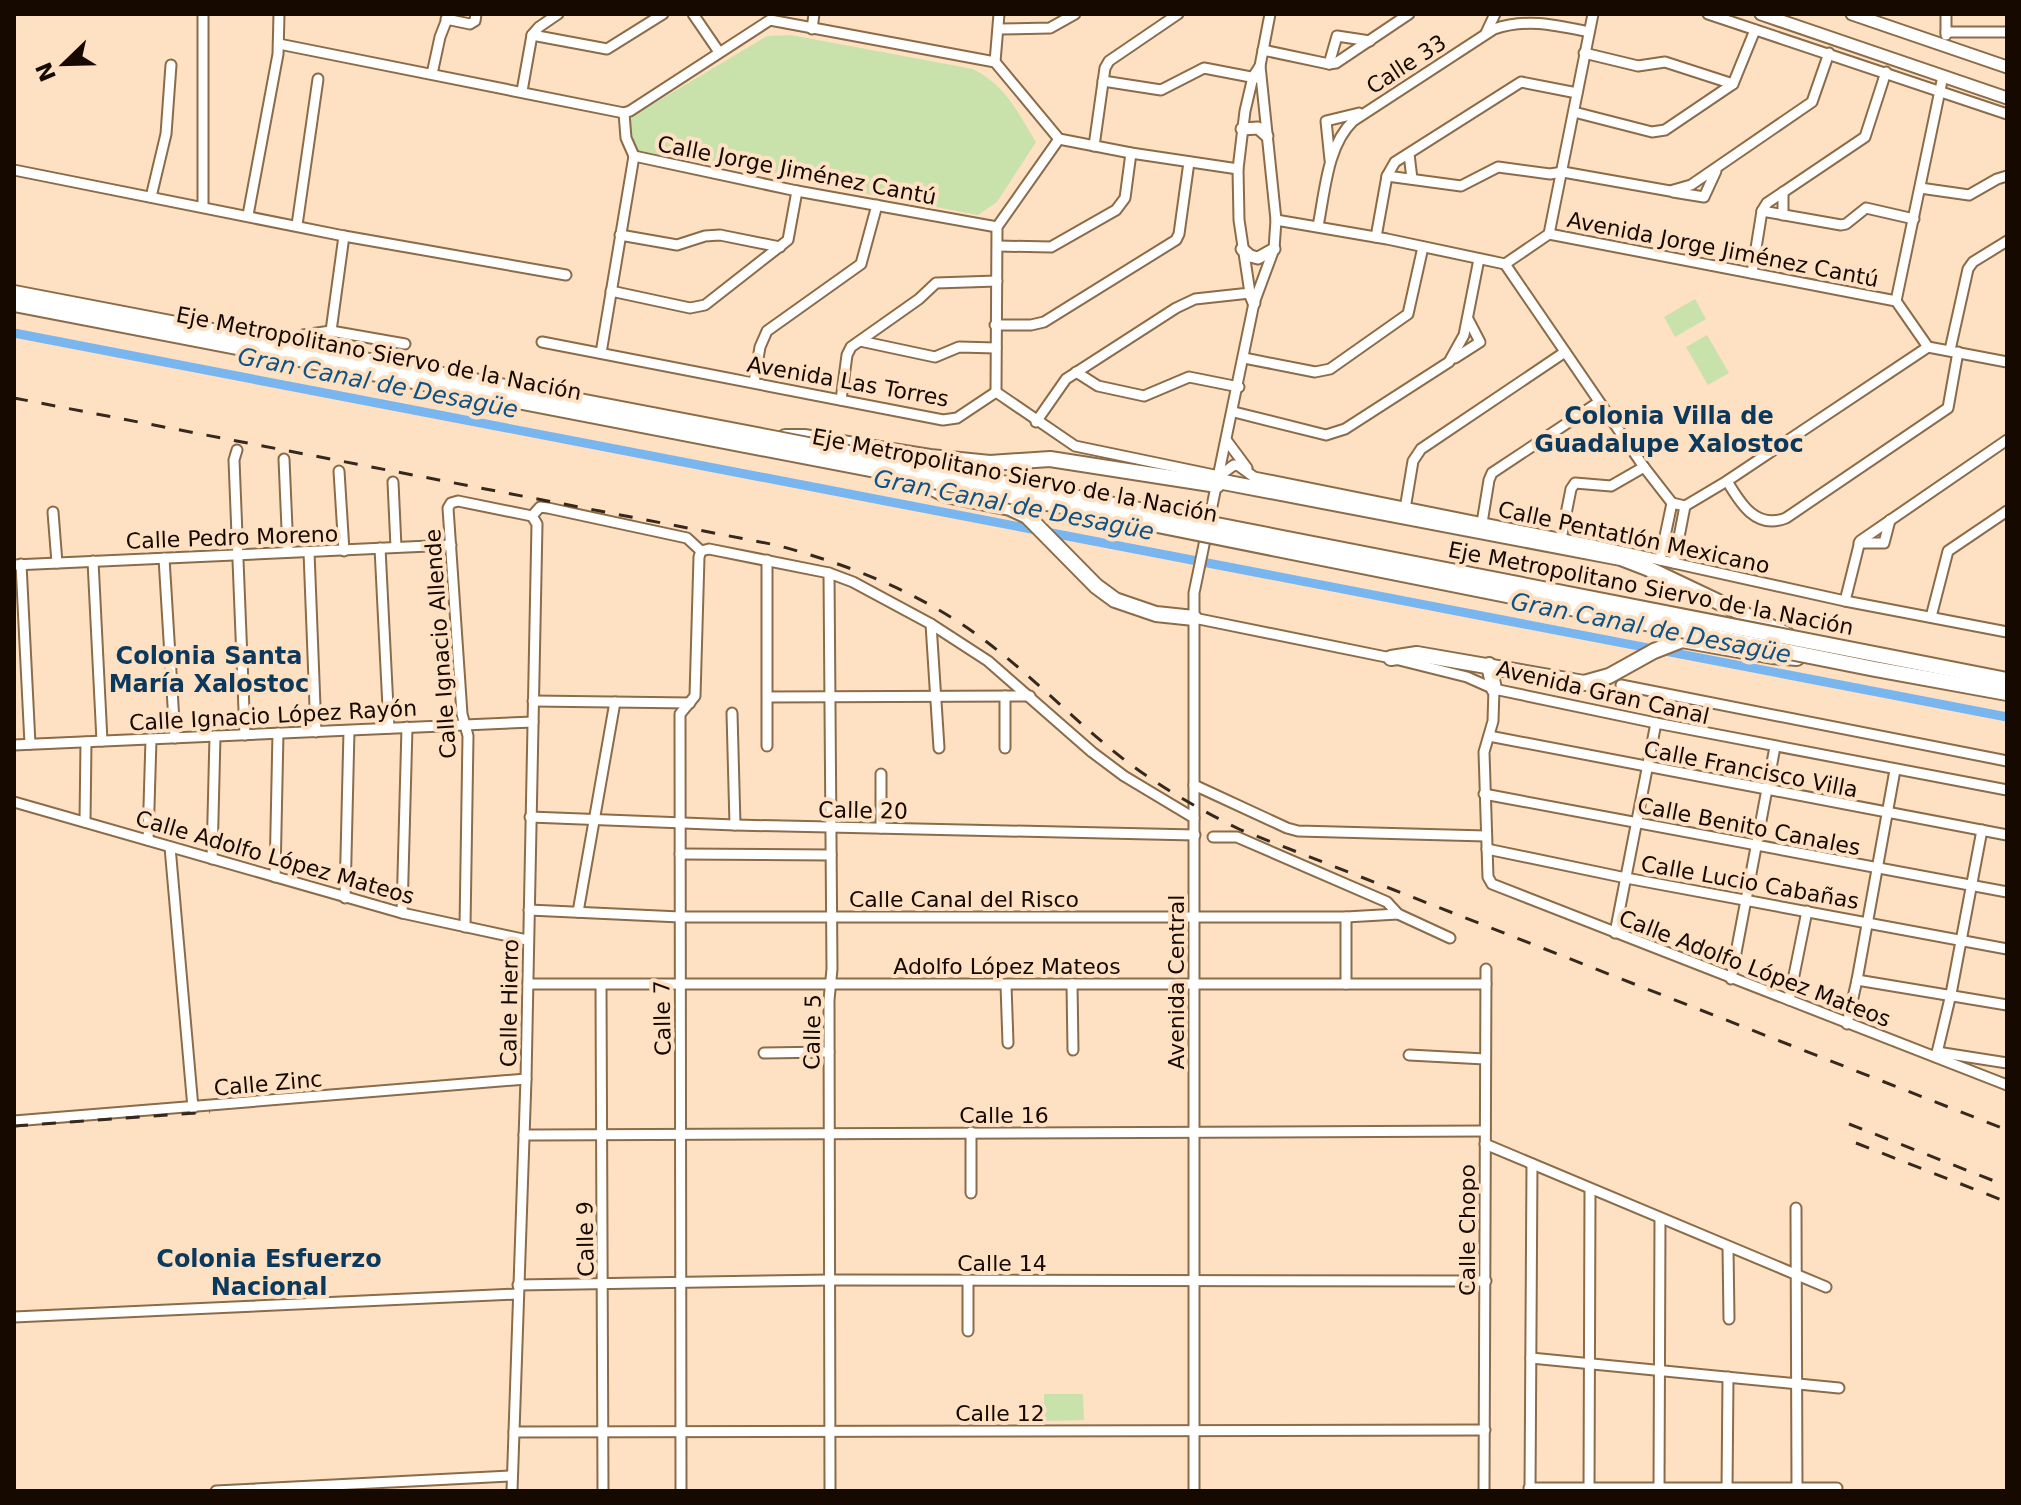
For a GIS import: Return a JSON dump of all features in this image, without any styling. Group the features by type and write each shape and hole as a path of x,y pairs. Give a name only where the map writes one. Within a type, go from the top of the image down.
{"highway":[{"name":"Eje Metropolitano Siervo de la Nación","path":"14,293 2007,680"},
{"name":"Eje Metropolitano Siervo de la Nación","path":"14,304 2007,693"},
{"path":"772,438 804,437 990,463 1050,459 1218,480 1621,558 1794,638"},
{"path":"909,477 946,495 1010,508 1027,516 1096,586 1115,600 1156,614 1194,618"},
{"path":"1391,658 1417,654 1584,683 1609,676 1654,651 1682,640 1772,656 1834,659"},
{"path":"1489,665 1494,689"}],"main road":[{"path":"1761,14 1787,18 2007,98"},
{"path":"1852,14 2007,67"},
{"path":"1242,129 1258,128 1267,136"},
{"path":"1242,249 1258,258 1274,249"}],"street":[{"path":"203,14 203,207"},
{"path":"248,215 279,44 279,14"},
{"path":"522,91 532,35 558,14"},
{"path":"532,35 607,49 663,14"},
{"path":"693,14 719,52"},
{"path":"812,29 814,14"},
{"path":"999,14 995,62 1059,139 1238,169"},
{"path":"999,29 1050,28 1075,14"},
{"path":"1094,146 1103,81 1109,61 1178,14"},
{"path":"1252,298 1242,249 1238,169 1242,129 1258,79 1270,14"},
{"path":"1263,50 1329,64 1341,61 1409,14"},
{"path":"1486,33 1495,14"},
{"path":"1520,14 1538,22"},
{"path":"1549,234 1593,14"},
{"path":"1708,14 2007,114"},
{"path":"1945,46 1946,14"},
{"path":"432,74 447,16 475,19"},
{"name":"Calle Jorge Jiménez Cantú","path":"995,62 812,29 768,17 624,113 626,138 634,156 797,191 997,227"},
{"name":"Calle 33","path":"1318,226 1331,164 1344,130 1367,112 1486,33 1514,23 1538,22 1589,32"},
{"path":"1574,112 1660,132 1733,84 1755,30"},
{"path":"1946,32 2007,32"},
{"path":"1329,64 1337,36 1370,41"},
{"path":"279,44 624,113"},
{"path":"1584,53 1639,66 1663,62 1733,84"},
{"path":"1670,191 1702,180 1812,102 1829,53"},
{"path":"151,197 166,134 171,65"},
{"path":"1103,81 1161,90 1204,68 1258,79"},
{"path":"1752,273 1762,211 1767,203 1865,137 1886,72"},
{"path":"1896,301 1943,76"},
{"path":"297,225 318,79"},
{"path":"1252,298 1274,249 1276,220 1258,79"},
{"path":"1376,237 1387,176 1395,162 1521,82 1577,93"},
{"path":"1331,164 1326,121 1367,112"},
{"path":"1059,139 997,227 996,392 1075,446 1218,480"},
{"path":"998,246 1051,247 1116,210 1125,198 1131,153"},
{"path":"1409,154 1412,179"},
{"path":"601,353 634,156"},
{"path":"995,325 1044,322 1176,240 1189,162"},
{"path":"1387,176 1461,186 1498,167 1550,174 1563,172 1704,197 1717,168"},
{"path":"14,170 344,236 566,275"},
{"path":"1920,188 1969,195 2007,176"},
{"path":"611,291 697,308 705,305 789,237 797,191"},
{"path":"1783,192 1783,215"},
{"path":"754,382 760,347 767,331 861,264 877,205"},
{"path":"1762,211 1843,225 1866,208 1914,219"},
{"path":"1276,220 1505,264 1644,467 1672,503 1685,506 1928,347 2007,360"},
{"name":"Avenida Jorge Jiménez Cantú","path":"1505,264 1549,234 1896,301 1928,347"},
{"path":"620,235 677,245 705,236 720,235 780,247"},
{"path":"331,331 344,236"},
{"path":"1727,481 1748,513 1769,521 1786,518 1948,408 1968,269 1973,262 2007,241"},
{"path":"1244,358 1315,372 1330,369 1408,314 1423,247"},
{"path":"1449,362 1462,342 1479,259"},
{"path":"841,400 848,350 919,299 936,283 997,281"},
{"path":"1036,422 1059,387 1076,372 1186,302 1252,298"},
{"name":"Avenida Central","path":"1194,1491 1194,618 1198,576 1239,387 1252,298"},
{"path":"1234,412 1330,435 1345,429 1480,343 1468,319"},
{"path":"303,335 331,331 405,344"},
{"path":"860,341 935,357 959,347 996,348"},
{"name":"Avenida Las Torres","path":"542,342 947,421 961,416 996,392"},
{"path":"1405,509 1413,461 1421,449 1565,352"},
{"path":"1076,372 1098,386 1144,396 1184,377 1239,387"},
{"path":"1482,523 1492,473 1599,402"},
{"path":"1845,601 1859,543 2007,440"},
{"path":"1227,441 1254,477"},
{"path":"237,450 234,460 245,735"},
{"path":"284,459 288,552"},
{"name":"Calle Pentatlón Mexicano","path":"1218,480 1234,465 1254,477 2007,632"},
{"path":"1561,539 1571,489 1575,483 1610,487 1644,467"},
{"path":"339,471 344,551"},
{"path":"393,482 396,547"},
{"name":"Calle Ignacio Allende","path":"465,927 468,736 448,508 458,501 532,516"},
{"path":"1660,560 1672,503"},
{"path":"1674,563 1685,506"},
{"path":"532,516 540,507 548,508 687,538 701,551 709,549 829,573 880,596 988,661 1092,752 1124,776 1194,818"},
{"path":"1931,617 1948,551 2007,511"},
{"path":"53,512 57,563"},
{"name":"Calle Hierro","path":"512,1491 528,984 537,524 532,516"},
{"path":"1859,543 1884,543 1890,520"},
{"name":"Calle Pedro Moreno","path":"18,564 451,545"},
{"path":"380,548 389,728"},
{"name":"Calle 7","path":"681,1491 680,714 695,696 701,551"},
{"path":"309,552 316,732"},
{"path":"164,558 175,738"},
{"path":"767,560 767,746"},
{"path":"93,561 102,741"},
{"path":"18,564 30,744"},
{"name":"Calle 5","path":"829,573 830,1491"},
{"name":"Avenida Gran Canal","path":"1194,618 1391,658 1467,677 1494,689 1775,747 2007,790"},
{"path":"931,624 939,748"},
{"path":"1621,685 2007,761"},
{"path":"1487,849 1484,752 1493,721 1494,689"},
{"path":"1005,696 1005,748"},
{"path":"768,697 1030,696"},
{"path":"533,701 690,703"},
{"path":"578,912 615,702"},
{"path":"732,713 735,825"},
{"name":"Calle Ignacio López Rayón","path":"14,745 533,722"},
{"path":"1615,933 1656,723"},
{"path":"402,913 407,727"},
{"path":"345,898 349,731"},
{"path":"275,877 278,733"},
{"path":"212,859 215,736"},
{"name":"Calle Francisco Villa","path":"1489,736 2007,835"},
{"path":"148,840 151,739"},
{"path":"85,822 86,742"},
{"path":"1731,979 1775,747"},
{"path":"1847,1024 1895,770"},
{"path":"881,774 881,828"},
{"path":"1194,785 1298,831 1486,836"},
{"name":"Calle Benito Canales","path":"1484,794 2007,892"},
{"name":"Calle Adolfo López Mateos","path":"14,802 345,898 527,940"},
{"name":"Calle 20","path":"530,817 735,825 1195,835"},
{"path":"1982,830 1951,994 1936,1055 2007,1063"},
{"path":"1213,837 1237,837 1266,848 1387,902 1398,914 1450,938"},
{"path":"170,847 193,1108"},
{"name":"Calle Adolfo López Mateos","path":"1487,849 1490,882 2007,1085"},
{"name":"Calle Lucio Cabañas","path":"1487,849 2007,949"},
{"path":"680,854 831,855"},
{"name":"Calle Canal del Risco","path":"529,910 680,917 831,918 1346,917 1398,914"},
{"path":"1789,1000 1807,911"},
{"path":"1346,917 1346,984"},
{"name":"Calle Chopo","path":"1484,1491 1486,969"},
{"path":"1857,980 2007,1005"},
{"name":"Adolfo López Mateos","path":"528,984 1486,984"},
{"path":"1072,984 1073,1050"},
{"path":"1006,985 1008,1043"},
{"name":"Calle 9","path":"601,986 603,1491"},
{"path":"764,1053 829,1052"},
{"path":"1409,1055 1485,1059"},
{"name":"Calle Zinc","path":"14,1121 526,1079"},
{"name":"Calle 16","path":"524,1135 681,1137 829,1133 1485,1131"},
{"path":"971,1132 971,1193"},
{"path":"1485,1144 1590,1191 1826,1287"},
{"path":"1532,1164 1530,1490 1837,1488"},
{"path":"1589,1489 1590,1191"},
{"path":"1796,1208 1797,1490"},
{"path":"1659,1490 1660,1219"},
{"path":"1728,1247 1729,1319"},
{"name":"Calle 14","path":"14,1317 604,1284 830,1280 1486,1281"},
{"path":"968,1282 968,1331"},
{"path":"1531,1358 1839,1388"},
{"path":"1727,1489 1728,1377"},
{"name":"Calle 12","path":"514,1432 1485,1430"},
{"path":"216,1491 512,1476"}],"green space":[{"path":"791,35 973,69 1002,91 1036,142 997,202 978,215 635,150 627,127 633,116 767,36"},
{"path":"1695,299 1706,319 1675,337 1664,317"},
{"path":"1707,335 1729,373 1708,385 1686,347"},
{"path":"1044,1394 1083,1394 1084,1420 1044,1421"}],"waterway":[{"name":"Gran Canal de Desagüe","path":"14,333 2007,717"}],"railway":[{"path":"14,398 776,545 855,570 905,592 976,634 1126,761 1182,798 1241,830 2007,1130"},
{"path":"14,1126 210,1112"},
{"path":"1849,1124 2007,1186"},
{"path":"1856,1143 2007,1202"}],"district":[{"name":"Colonia Villa de Guadalupe Xalostoc","path":"1669,430"},
{"name":"Colonia Santa María Xalostoc","path":"209,670"},
{"name":"Colonia Esfuerzo Nacional","path":"269,1273"}]}
